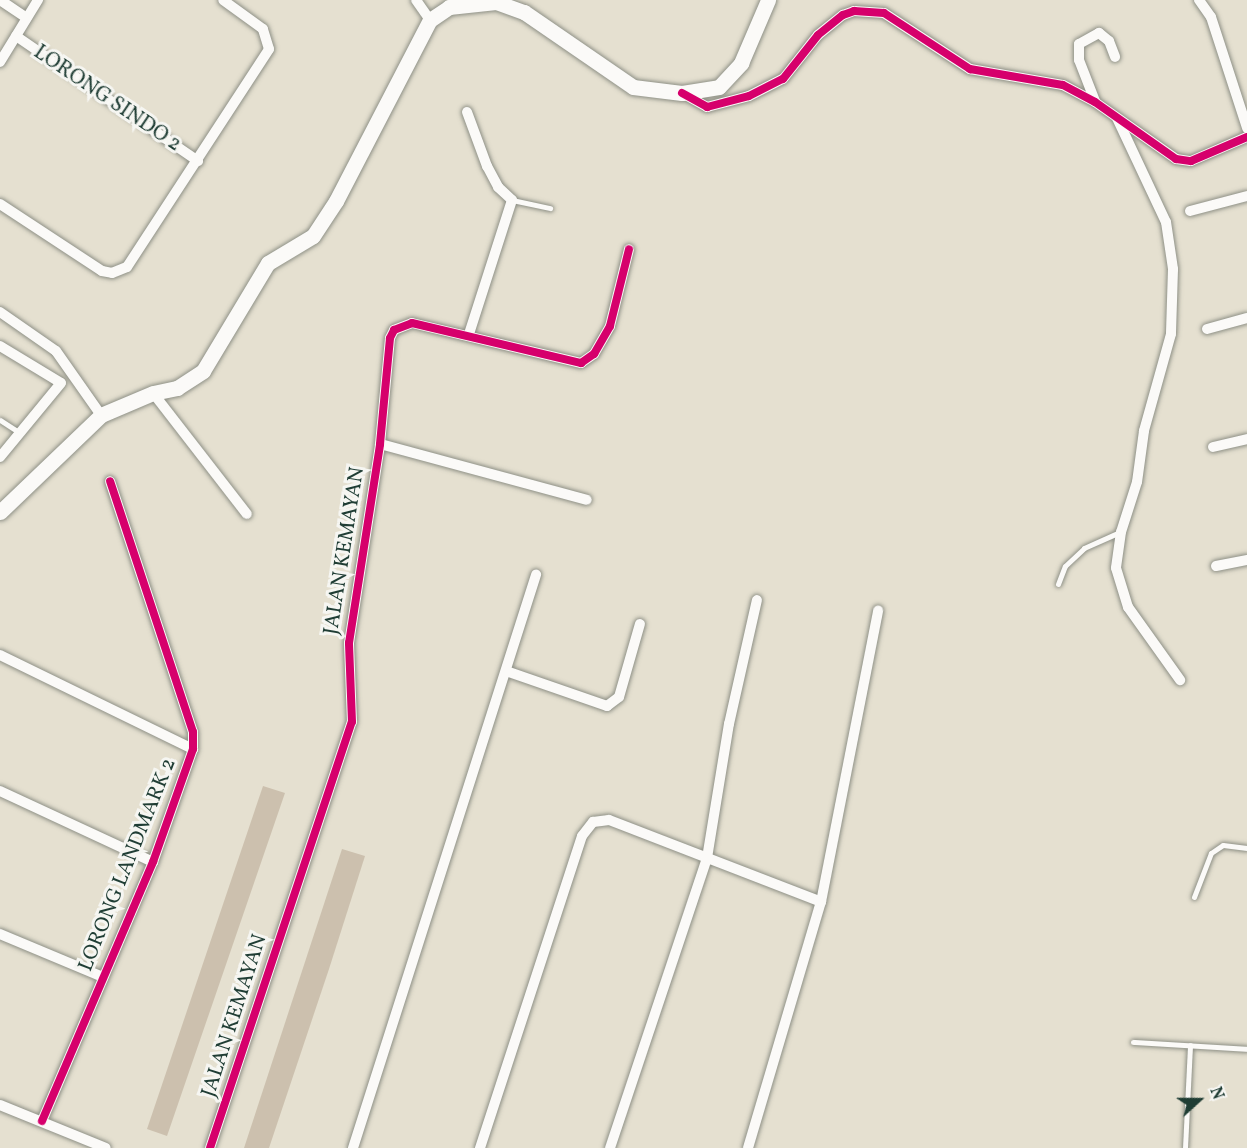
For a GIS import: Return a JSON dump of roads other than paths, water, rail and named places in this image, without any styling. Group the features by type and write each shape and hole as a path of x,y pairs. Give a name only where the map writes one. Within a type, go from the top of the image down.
{"main road":[{"path":"0,512 101,415 153,393 177,388 203,371 268,263 313,236 336,201 430,20 449,7 471,1 496,2 524,12 633,87 682,93 719,87 741,63 768,0"}],"street":[{"path":"0,0 27,18"},
{"path":"0,62 38,0"},
{"path":"0,204 102,271 112,273 126,267 198,161 269,49 263,29 223,0"},
{"path":"416,0 430,20"},
{"path":"1199,0 1211,17 1247,128"},
{"path":"682,93 707,107 749,96 783,80 818,35 843,15 854,11 884,13 970,69 1063,85 1095,102 1176,159 1191,161 1247,137"},
{"path":"1095,102 1079,60 1078,44 1099,33 1108,40 1115,57"},
{"name":"LORONG SINDO 2","path":"16,36 198,161"},
{"path":"467,112 487,166 498,187 512,200 469,334"},
{"path":"1117,117 1166,222 1173,269 1171,334 1144,431 1134,497 1121,532 1116,568 1120,589 1128,608 1180,680"},
{"path":"1190,211 1247,196"},
{"name":"JALAN KEMAYAN","path":"210,1148 352,722 349,643 380,444 390,338 394,330 412,323 469,334 581,363 594,354 610,326 630,249"},
{"path":"0,312 56,351 101,415"},
{"path":"1207,328 1247,318"},
{"path":"0,346 62,383 0,456"},
{"path":"153,393 247,514"},
{"path":"1213,447 1247,439"},
{"path":"380,444 587,500"},
{"name":"LORONG LANDMARK 2","path":"42,1121 153,862 194,749 193,732 110,482"},
{"path":"1216,566 1247,560"},
{"path":"353,1148 536,575"},
{"path":"610,1148 707,858 729,724 757,600"},
{"path":"748,1148 821,902 878,611"},
{"path":"506,671 607,706 618,697 640,624"},
{"path":"0,656 194,749"},
{"path":"0,791 153,862"},
{"path":"480,1148 587,827 609,820 821,902"},
{"path":"0,934 103,977"},
{"path":"0,1105 106,1148"}],"lane":[{"path":"512,200 550,208"},
{"path":"0,420 20,433"},
{"path":"1058,584 1065,566 1084,548 1121,532"},
{"path":"1194,897 1212,853 1223,845 1247,848"},
{"path":"1133,1042 1247,1049"},
{"path":"1185,1148 1190,1045"}]}
